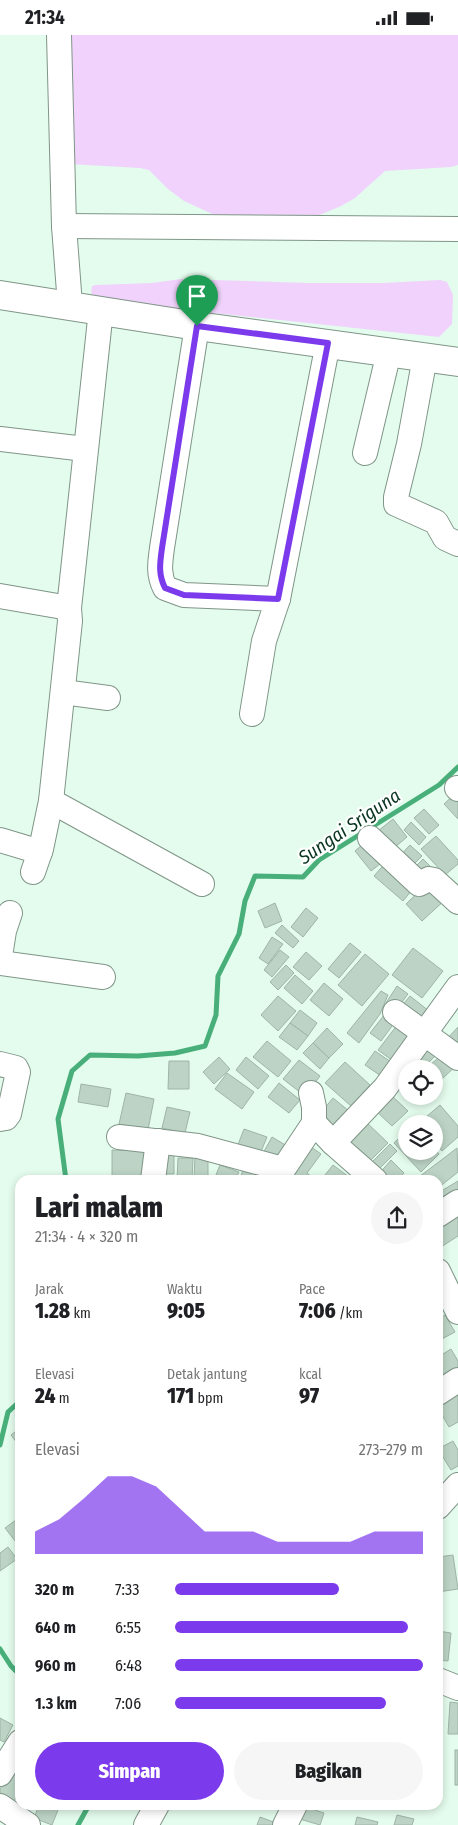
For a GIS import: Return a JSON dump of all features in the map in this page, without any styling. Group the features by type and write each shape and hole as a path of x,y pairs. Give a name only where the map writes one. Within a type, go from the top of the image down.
{"main road":[{"path":"0,295 197,326 458,362"}],"street":[{"path":"59,35 64,226 70,305"},
{"path":"64,226 458,229"},
{"path":"0,839 36,862 51,801 70,621 69,608 85,449 101,310"},
{"path":"197,326 160,561 161,580 165,588 184,595 278,599"},
{"path":"252,714 264,641 278,599 328,343"},
{"path":"365,453 390,352"},
{"path":"425,357 396,504 398,507 436,521 445,538 458,544"},
{"path":"0,439 85,449"},
{"path":"0,596 69,608"},
{"path":"63,692 108,698"},
{"path":"51,801 202,884"},
{"path":"370,839 419,884 429,879 434,880 458,902"},
{"path":"0,956 4,931 10,913"},
{"path":"0,963 103,977"},
{"path":"333,1143 385,1088 458,987"},
{"path":"394,1012 458,1058"},
{"path":"0,1064 16,1068 18,1073 9,1114 6,1118 0,1119"},
{"path":"120,1137 198,1146 280,1174 314,1123 314,1107 311,1093"},
{"path":"314,1123 333,1143 370,1175"},
{"path":"154,1175 158,1141"},
{"path":"443,1212 458,1202"},
{"path":"446,1276 458,1312"},
{"path":"443,1390 458,1380"},
{"path":"443,1502 458,1485"},
{"path":"443,1682 458,1689"},
{"path":"0,1774 15,1750"},
{"path":"0,1806 28,1825"},
{"path":"146,1825 154,1810"},
{"path":"285,1825 292,1810"}],"shaded area":[{"path":"67,35 458,35 458,165 385,171 355,198 310,219 219,217 184,201 168,189 149,170 69,164"},
{"path":"181,279 308,283 383,283 440,280 447,282 453,295 452,324 439,337 147,306 93,296 91,293 92,286 96,285 152,283"}],"building":[{"path":"458,793 458,819 444,804"},
{"path":"424,809 439,825 429,834 414,818"},
{"path":"393,819 407,837 388,853 373,835"},
{"path":"411,822 426,837 419,845 404,830"},
{"path":"436,836 458,860 458,864 445,875 421,849"},
{"path":"368,840 385,860 371,871 355,851"},
{"path":"410,845 422,856 407,871 396,860"},
{"path":"389,859 417,884 403,901 374,876"},
{"path":"423,859 434,870 425,879 414,868"},
{"path":"430,881 446,899 422,921 406,904"},
{"path":"275,903 282,921 265,928 258,911"},
{"path":"306,908 318,918 303,937 291,927"},
{"path":"282,925 299,941 293,948 275,933"},
{"path":"272,937 283,944 268,964 259,958"},
{"path":"350,943 361,952 339,978 328,969"},
{"path":"413,948 443,971 422,998 392,975"},
{"path":"280,950 289,957 272,977 264,970"},
{"path":"306,952 322,966 309,980 293,967"},
{"path":"365,954 389,974 362,1006 338,985"},
{"path":"286,965 294,973 278,990 270,982"},
{"path":"295,975 313,991 302,1004 284,988"},
{"path":"324,983 343,999 329,1016 310,1000"},
{"path":"397,986 408,994 396,1010 386,1003"},
{"path":"381,991 388,995 380,1014 359,1043 347,1033"},
{"path":"278,996 296,1011 278,1031 261,1015"},
{"path":"410,996 429,1011 418,1025 399,1009"},
{"path":"300,1010 317,1023 308,1036 290,1023"},
{"path":"385,1014 395,1022 381,1041 370,1033"},
{"path":"290,1023 308,1036 297,1050 279,1037"},
{"path":"398,1024 413,1034 393,1061 378,1050"},
{"path":"458,1027 458,1052 445,1041"},
{"path":"327,1028 343,1044 329,1058 313,1043"},
{"path":"267,1041 291,1061 278,1077 253,1057"},
{"path":"313,1043 329,1058 320,1069 303,1053"},
{"path":"430,1043 439,1052 431,1060 417,1060 415,1058"},
{"path":"375,1051 391,1062 381,1076 365,1065"},
{"path":"446,1051 458,1064 443,1078 443,1060 436,1060"},
{"path":"219,1057 230,1069 214,1084 203,1072"},
{"path":"246,1057 269,1076 258,1089 236,1070"},
{"path":"299,1060 320,1076 305,1096 283,1079"},
{"path":"169,1061 189,1061 189,1089 168,1089"},
{"path":"345,1062 370,1085 351,1106 325,1083"},
{"path":"227,1073 254,1092 242,1109 215,1089"},
{"path":"279,1083 300,1100 289,1113 268,1097"},
{"path":"81,1084 111,1089 108,1107 78,1102"},
{"path":"126,1093 154,1099 148,1130 119,1124"},
{"path":"389,1093 398,1102 398,1105 402,1105 408,1111 404,1115 398,1115 398,1120 392,1126 374,1109"},
{"path":"333,1098 349,1111 335,1128 319,1115"},
{"path":"440,1105 458,1126 458,1137 443,1150 443,1115 428,1115"},
{"path":"167,1107 190,1112 185,1133 162,1128"},
{"path":"363,1119 388,1143 365,1166 340,1143"},
{"path":"244,1129 267,1137 258,1159 236,1150"},
{"path":"272,1137 287,1146 277,1164 262,1155"},
{"path":"398,1139 398,1147 394,1143"},
{"path":"307,1144 321,1154 307,1173 309,1175 288,1175 285,1173"},
{"path":"390,1144 397,1151 380,1168 372,1162"},
{"path":"457,1148 458,1172 443,1184 443,1175 422,1175"},
{"path":"158,1149 174,1150 174,1174 157,1174"},
{"path":"112,1150 151,1151 150,1175 112,1175"},
{"path":"195,1155 208,1155 208,1175 194,1175"},
{"path":"178,1158 193,1158 192,1175 177,1175"},
{"path":"391,1160 404,1173 402,1175 378,1175"},
{"path":"410,1160 433,1160 421,1172"},
{"path":"220,1165 239,1172 238,1175 216,1175"},
{"path":"333,1165 346,1175 325,1175"},
{"path":"243,1169 258,1174 258,1175 241,1175"},
{"path":"458,1181 458,1201 443,1211 443,1190"},
{"path":"458,1207 458,1236 443,1246 443,1216"},
{"path":"445,1315 455,1332 443,1338 443,1316"},
{"path":"451,1349 458,1361 458,1372 443,1381 443,1354"},
{"path":"458,1387 458,1422 449,1427 443,1417 443,1397"},
{"path":"15,1432 15,1440 11,1435"},
{"path":"453,1441 458,1450 458,1466 451,1470 443,1457 443,1446"},
{"path":"15,1521 15,1541 5,1528"},
{"path":"8,1547 15,1556 15,1560 0,1571 0,1553"},
{"path":"453,1555 458,1589 443,1591 443,1556"},
{"path":"443,1632 451,1633 448,1661 443,1660"},
{"path":"450,1702 458,1703 458,1734 448,1734"},
{"path":"0,1718 13,1725 4,1742 0,1740"},
{"path":"455,1750 458,1750 458,1785 455,1785"},
{"path":"12,1771 15,1773 15,1799 11,1805 0,1798 0,1789"},
{"path":"37,1810 58,1810 52,1825 34,1818"},
{"path":"298,1810 315,1810 324,1813 320,1825 296,1818"},
{"path":"397,1815 414,1819 412,1825 394,1825"},
{"path":"260,1817 279,1824 257,1825"},
{"path":"357,1817 378,1822 377,1825 355,1825"}],"waterway":[{"name":"Sungai Sriguna","path":"65,1175 58,1119 72,1071 90,1055 138,1056 175,1053 205,1046 216,1015 218,976 239,934 245,901 255,876 303,877 319,860 439,785 458,767"},
{"name":"Sungai Sriguna","path":"0,1445 8,1412 15,1406"},
{"name":"Sungai Sriguna","path":"0,1649 15,1670"},
{"name":"Sungai Sriguna","path":"78,1825 86,1810"}],"route":[{"path":"197,326 328,343 278,599 184,595 165,588 161,580 159,568 197,326"}]}
